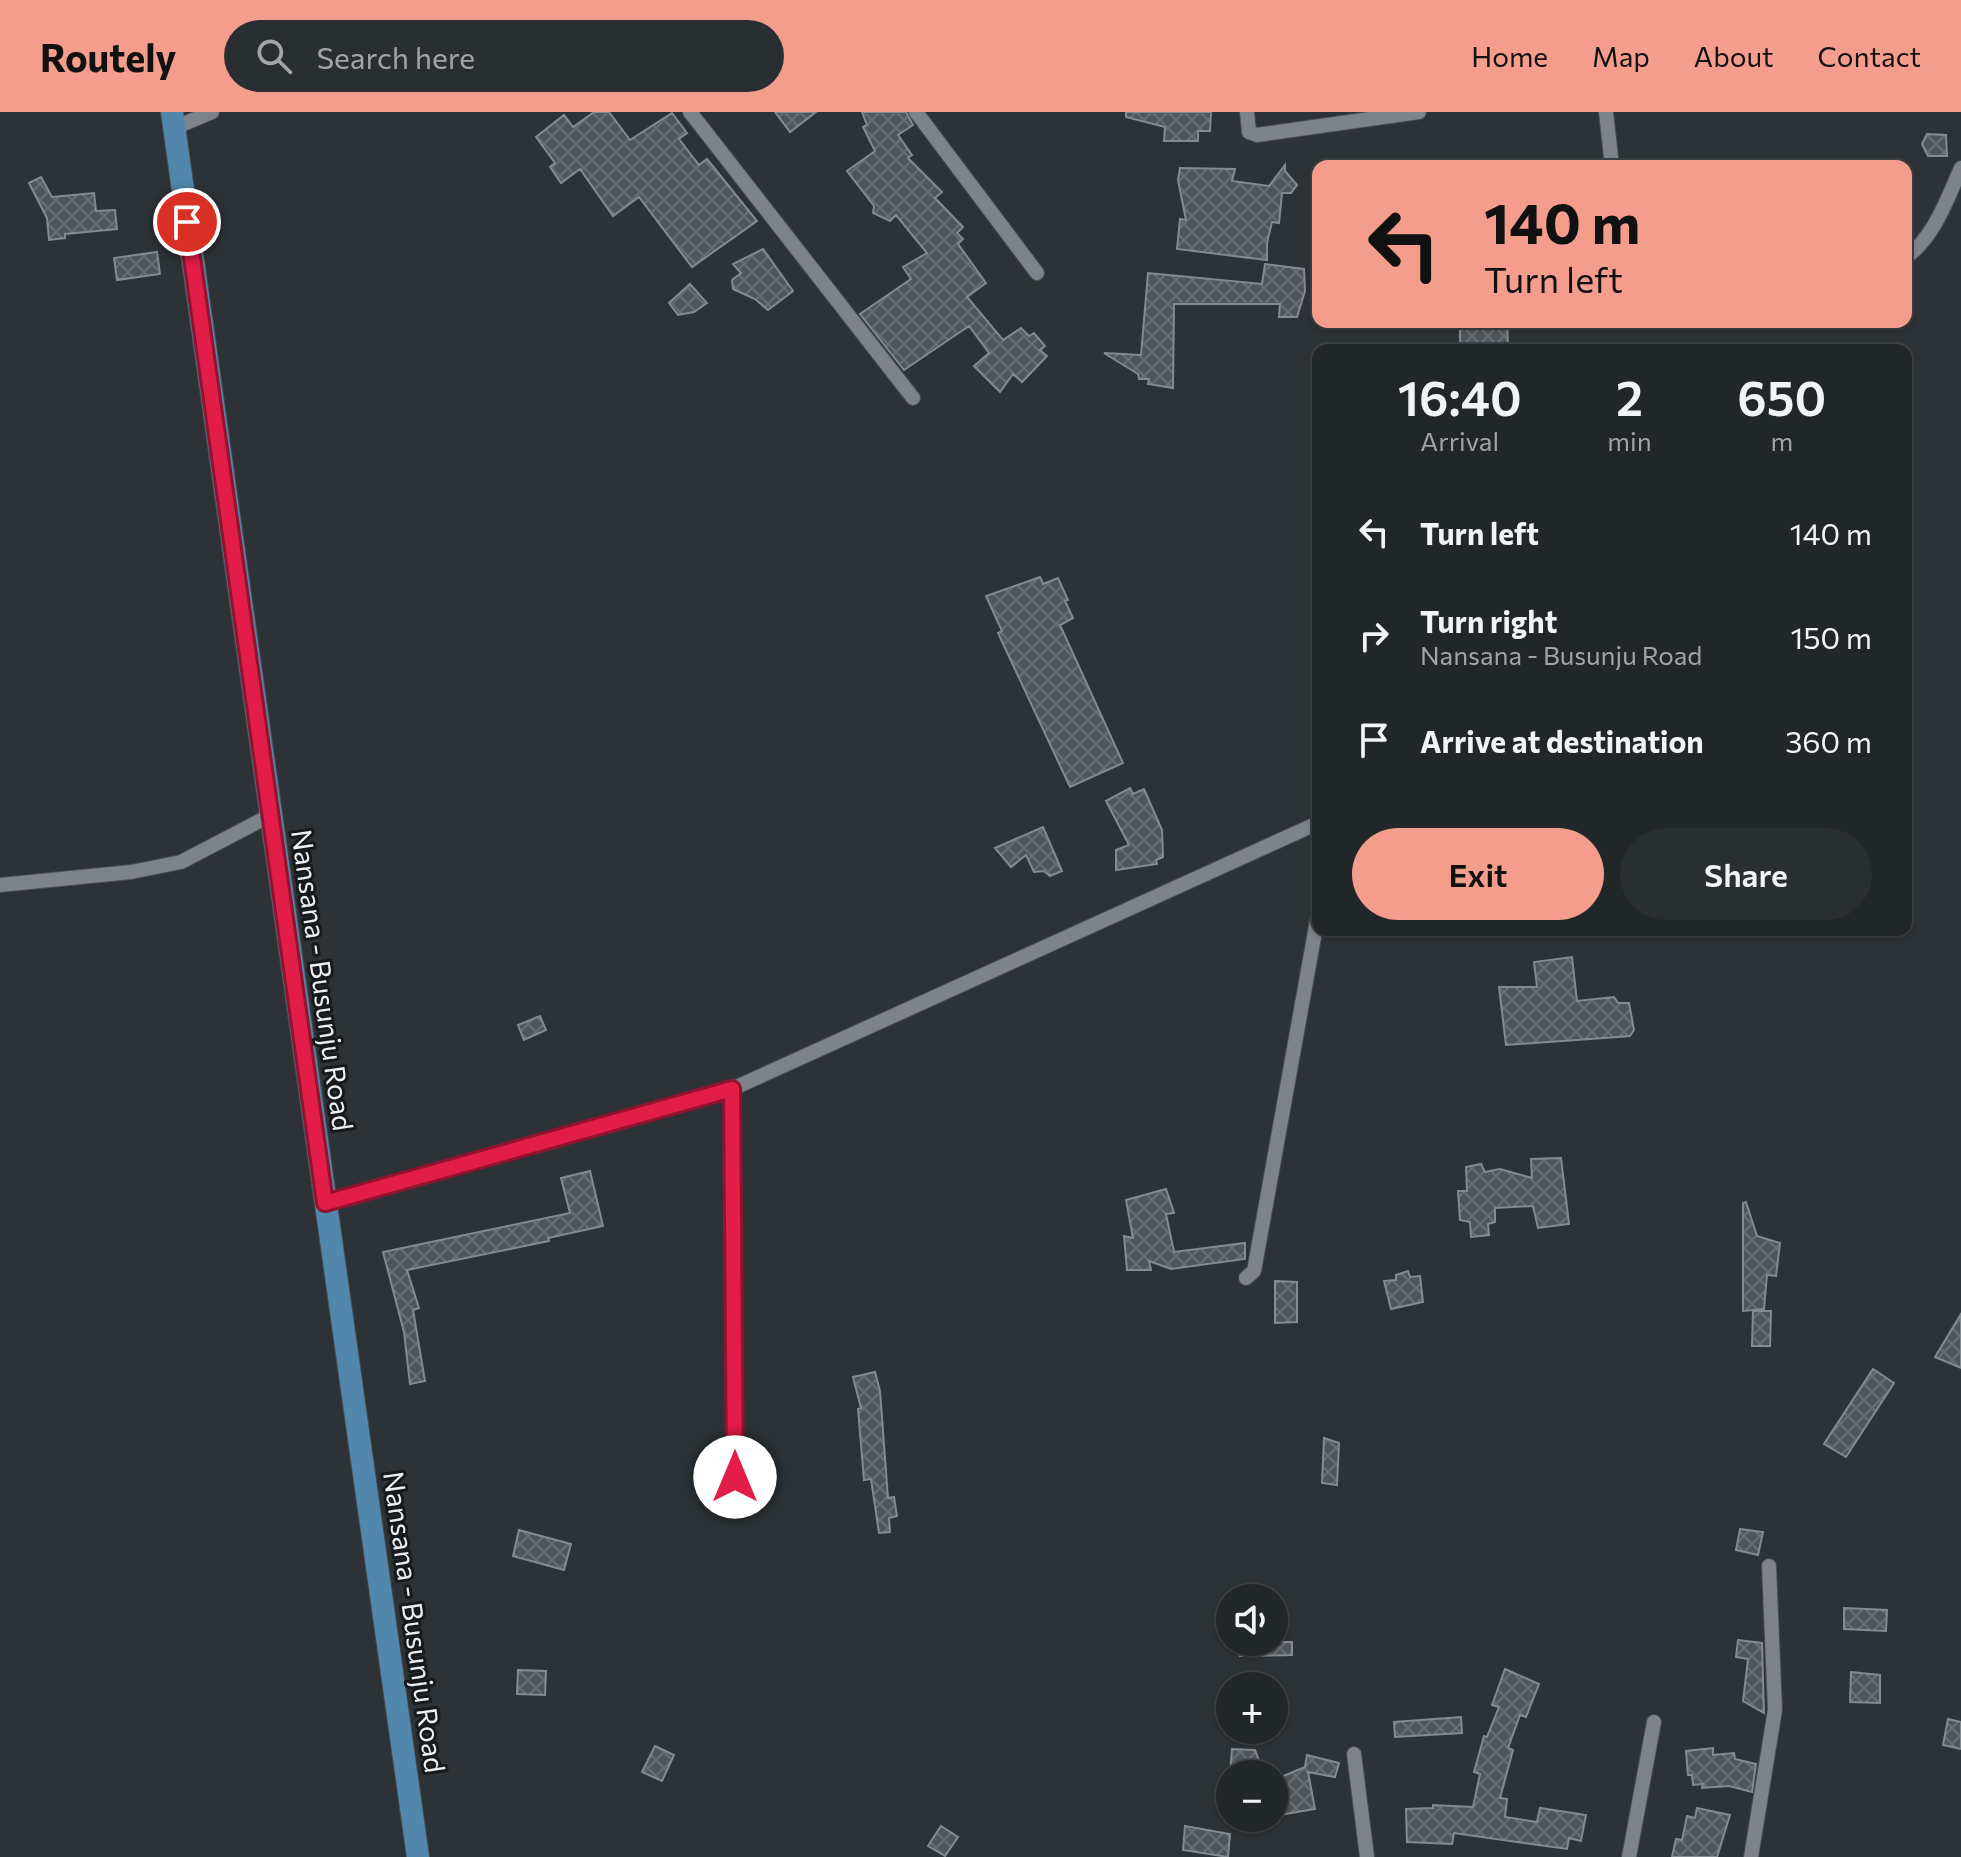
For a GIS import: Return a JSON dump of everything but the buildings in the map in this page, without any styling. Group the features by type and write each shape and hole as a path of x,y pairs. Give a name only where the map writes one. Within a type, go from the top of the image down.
{"main road":[{"name":"Nansana - Busunju Road","path":"173,120 418,1857"}],"street":[{"path":"173,120 212,112"},
{"path":"690,112 913,398"},
{"path":"916,112 1037,273"},
{"path":"1247,112 1249,132 1257,135 1419,112"},
{"path":"1606,112 1611,160"},
{"path":"1912,252 1943,209 1961,168"},
{"path":"0,885 131,872 181,862 269,816"},
{"path":"325,1203 732,1089 1312,826"},
{"path":"1246,1278 1254,1271 1314,936"},
{"path":"732,1089 735,1477"},
{"path":"1751,1857 1775,1710 1769,1566"},
{"path":"1629,1857 1654,1722"},
{"path":"1354,1754 1367,1857"}],"route":[{"path":"187,222 325,1203 732,1089 735,1477"}]}
